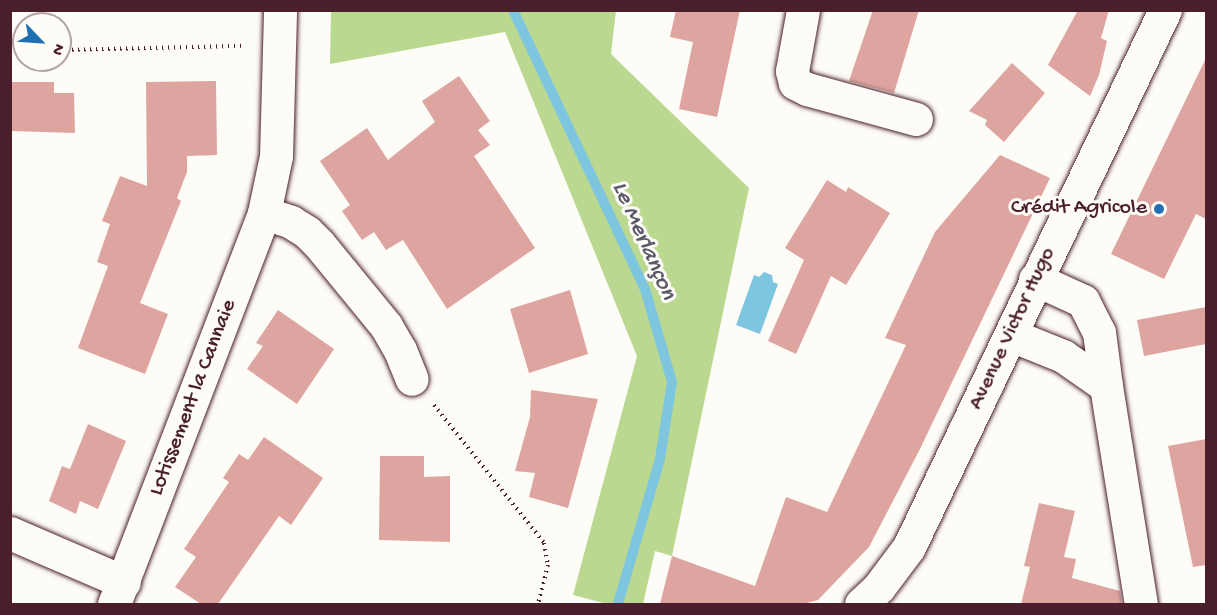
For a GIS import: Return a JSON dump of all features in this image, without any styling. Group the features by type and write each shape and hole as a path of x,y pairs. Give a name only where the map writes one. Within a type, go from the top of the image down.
{"street":[{"name":"Lotissement la Cannaie","path":"10,533 119,593 264,213 276,156 280,10"},
{"path":"803,10 792,71 795,83 916,119"},
{"name":"Avenue Victor Hugo","path":"861,604 879,587 909,547 1165,10"},
{"path":"264,213 291,222 307,232 319,244 386,326 412,378"},
{"path":"1035,279 1083,301 1099,332 1141,604"},
{"path":"1011,335 1063,356 1106,386"}],"path":[{"path":"72,50 280,45"},
{"path":"412,378 544,543 548,565 538,604"}],"green space":[{"path":"331,11 616,11 611,54 749,188 672,556 655,551 643,604 607,604 573,595 637,356 505,32 330,64"}],"water":[{"path":"764,272 772,275 773,282 778,284 760,334 736,325 754,275 759,277"}],"building":[{"path":"676,10 740,10 717,117 679,109 693,42 670,37"},
{"path":"873,10 919,10 894,93 849,81"},
{"path":"1078,10 1109,10 1101,38 1107,41 1099,75 1090,96 1048,65"},
{"name":"Crédit Agricole","path":"1206,58 1206,219 1196,214 1164,279 1111,254"},
{"path":"1012,63 1045,93 1004,142 985,125 987,120 969,111"},
{"path":"459,76 490,121 478,130 490,145 474,156 535,248 447,309 403,240 386,250 374,232 362,240 342,211 350,205 320,161 367,128 388,160 435,122 422,101"},
{"path":"216,81 217,155 187,156 187,172 177,198 181,201 140,303 168,314 145,374 78,348 108,266 97,262 110,224 102,221 120,176 147,186 146,82"},
{"path":"10,82 54,82 54,93 74,93 75,133 10,131"},
{"path":"1000,155 1050,178 919,451 869,547 818,600 803,604 660,604 672,556 755,586 786,497 827,512 906,345 885,338 935,232"},
{"path":"827,180 846,192 848,187 890,213 846,285 831,276 796,354 768,341 804,260 785,248"},
{"path":"570,290 588,354 529,373 510,309"},
{"path":"1206,307 1206,344 1144,356 1137,320"},
{"path":"278,310 334,349 297,404 247,369 263,346 256,343"},
{"path":"531,390 598,399 568,508 529,497 535,473 515,471 530,417"},
{"path":"88,424 126,441 98,509 80,501 76,514 49,501 62,466 70,469"},
{"path":"264,437 323,478 291,525 279,516 218,604 201,604 175,587 196,557 184,549 229,482 223,478 239,454 248,460"},
{"path":"1206,439 1206,565 1193,567 1168,446"},
{"path":"380,456 424,456 424,477 450,476 450,542 379,540"},
{"path":"1039,503 1075,511 1064,557 1076,559 1072,578 1120,591 1122,604 1021,604 1030,567 1024,566"}],"waterway":[{"name":"Le Merlançon","path":"513,10 645,289 672,382 660,459 618,604"}],"place":[{"name":"Crédit Agricole","path":"1159,209"}]}
